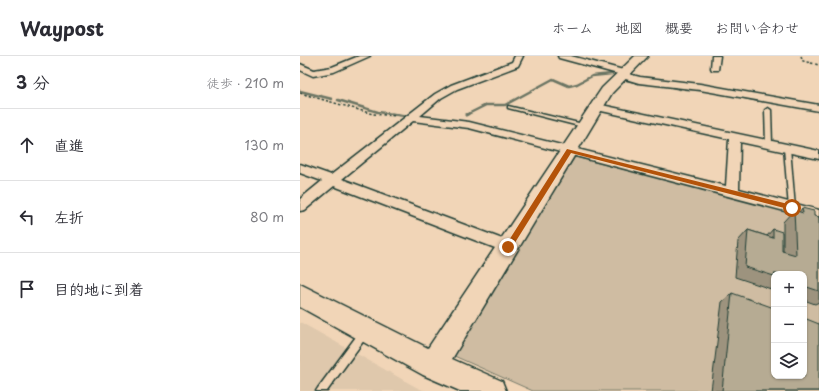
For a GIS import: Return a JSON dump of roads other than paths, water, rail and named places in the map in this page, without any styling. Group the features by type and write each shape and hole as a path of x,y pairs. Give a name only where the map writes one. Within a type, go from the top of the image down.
{"street":[{"path":"300,67 313,74 334,69 366,56"},
{"path":"300,206 438,96 454,87 516,64 519,56"},
{"path":"562,56 639,80 700,87 819,108"},
{"path":"433,365 607,91 642,56"},
{"path":"715,68 716,56"},
{"path":"597,106 819,155"},
{"path":"411,118 469,125 819,215"},
{"path":"732,192 735,136"},
{"path":"300,168 508,247"},
{"path":"300,295 433,365 492,391"}],"lane":[{"path":"510,108 585,126"},
{"path":"768,110 769,144"},
{"path":"787,148 792,208"},
{"path":"321,391 367,330"}],"waterway":[{"path":"466,115 486,105 505,105 553,79 569,86 577,84 592,76 612,74"},
{"path":"626,80 644,84"},
{"path":"667,86 680,89"},
{"path":"685,89 694,89"},
{"path":"300,91 332,99"},
{"path":"741,97 758,101"},
{"path":"338,100 378,112 400,115"},
{"path":"762,101 771,102"},
{"path":"392,114 407,116"}]}
